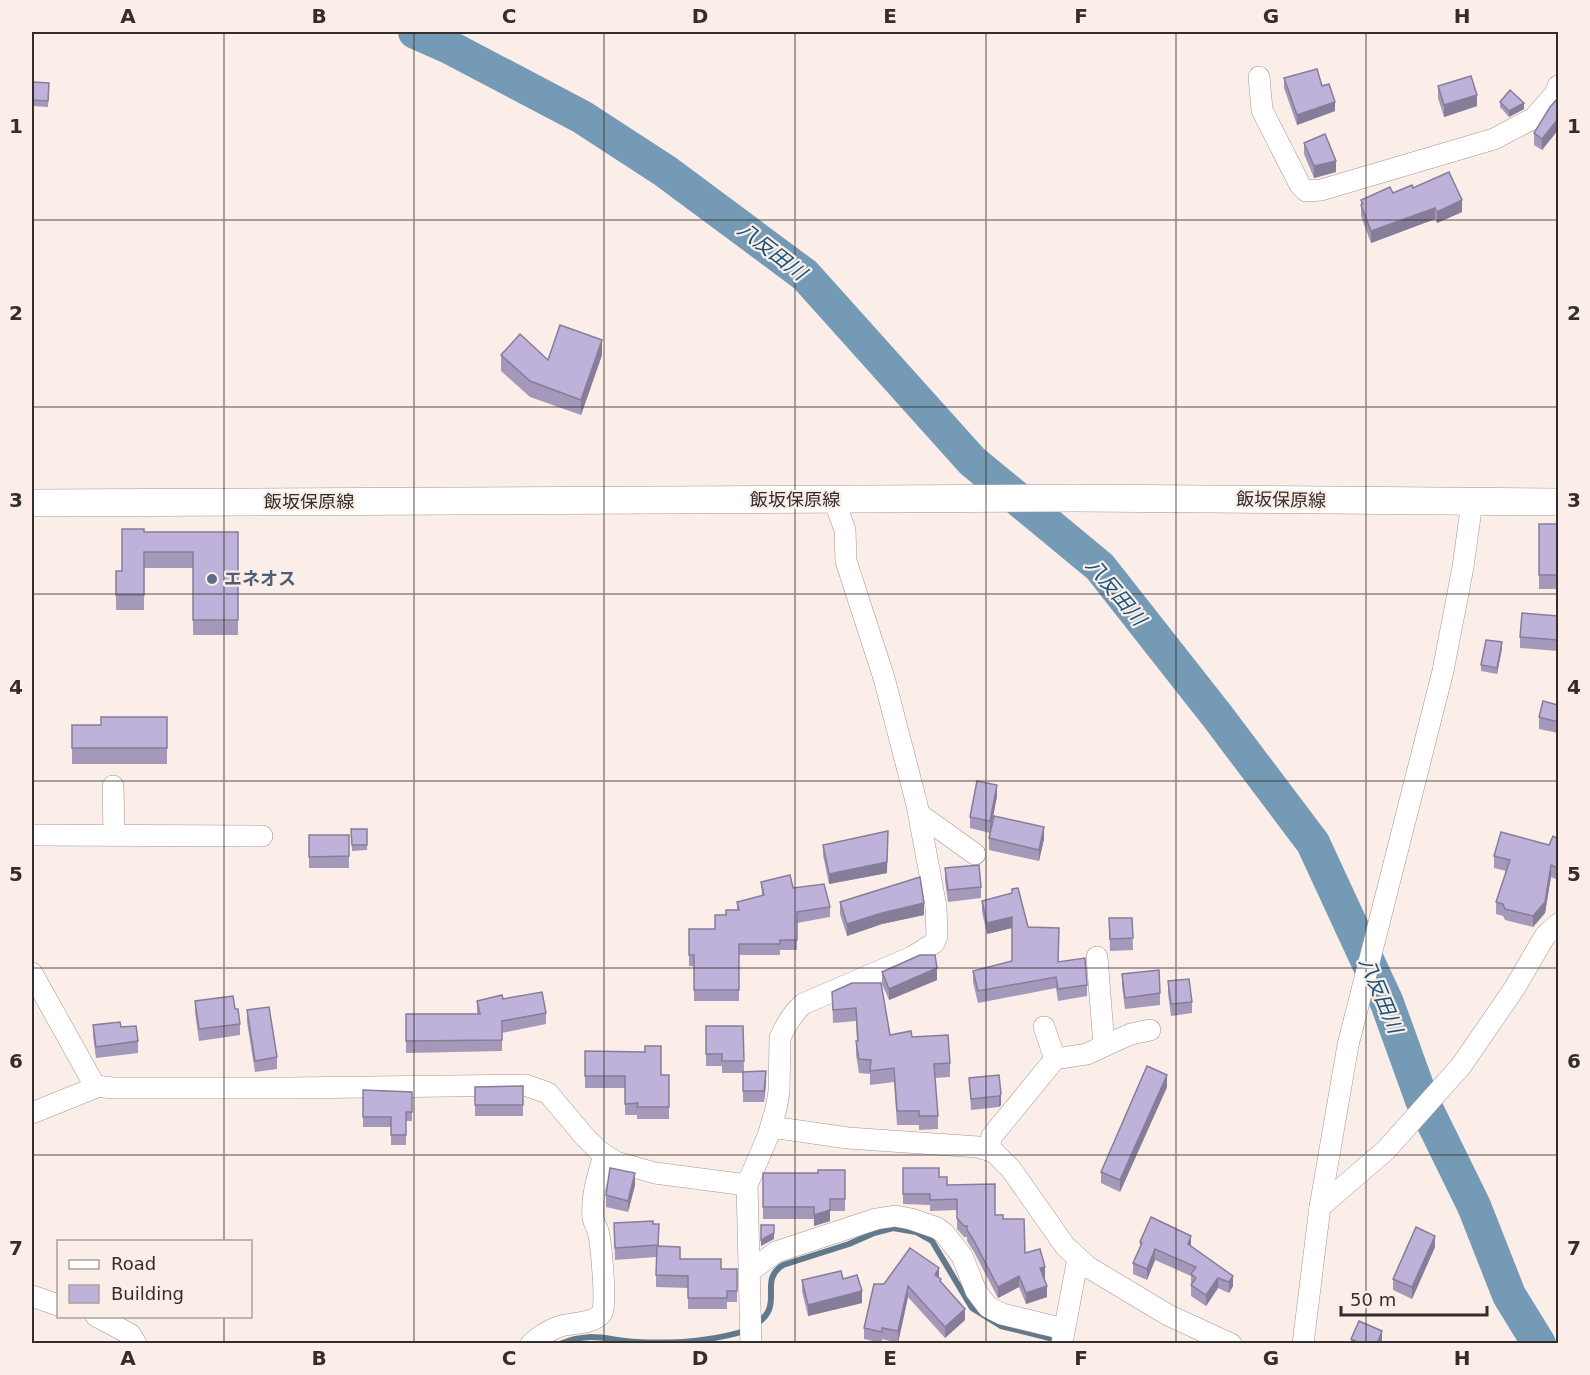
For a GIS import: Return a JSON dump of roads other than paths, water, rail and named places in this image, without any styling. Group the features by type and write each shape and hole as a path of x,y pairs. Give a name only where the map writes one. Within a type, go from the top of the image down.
{"main road":[{"name":"飯坂保原線","path":"32,503 1077,498 1558,502"}],"street":[{"path":"1259,77 1262,110 1300,185 1306,191 1322,190 1494,139 1534,118 1555,94 1558,86"},
{"path":"751,1344 747,1185 771,1127 779,1092 780,1038 787,1022 803,1004 912,957 934,943 937,936 936,906 919,814 884,678 846,561 845,530 834,500"},
{"path":"1303,1344 1320,1207 1348,1045 1443,671 1463,567 1472,502"},
{"path":"113,786 114,836"},
{"path":"919,814 975,854"},
{"path":"32,835 262,836"},
{"path":"1320,1207 1386,1149 1461,1066 1514,989 1545,936 1558,924"},
{"path":"1097,957 1104,1046"},
{"path":"32,973 95,1086 112,1088 288,1088 525,1085 548,1093 584,1136 604,1155 634,1168 656,1173 747,1185"},
{"path":"1044,1027 1055,1059"},
{"path":"988,1150 992,1136 1055,1059 1087,1054 1131,1034 1150,1030"},
{"path":"32,1113 99,1086"},
{"path":"771,1127 848,1137 978,1147 993,1152 1011,1169 1065,1246 1088,1267 1168,1315 1231,1344"},
{"path":"531,1344 542,1334 560,1326 592,1320 601,1315 605,1306 598,1231 593,1220 595,1184 604,1155"},
{"path":"749,1272 776,1252 876,1219 895,1216 911,1219 937,1228 944,1233 962,1256 976,1291 988,1306 1002,1314 1063,1336 1078,1258"},
{"path":"32,1296 57,1305"},
{"path":"98,1318 130,1334 136,1344"}],"waterway":[{"name":"八反田川","path":"415,32 449,47 582,117 665,171 805,275 972,461 1100,567 1313,843 1387,1003 1422,1100 1474,1206 1509,1295 1539,1344"},
{"path":"756,1324 765,1317 769,1309 772,1278 783,1265 893,1228 916,1232 932,1241 972,1308 1001,1326 1058,1340"},
{"path":"560,1344 589,1337 637,1342 679,1342 721,1337 748,1330"}],"place":[{"name":"エネオス","path":"212,579"}]}
